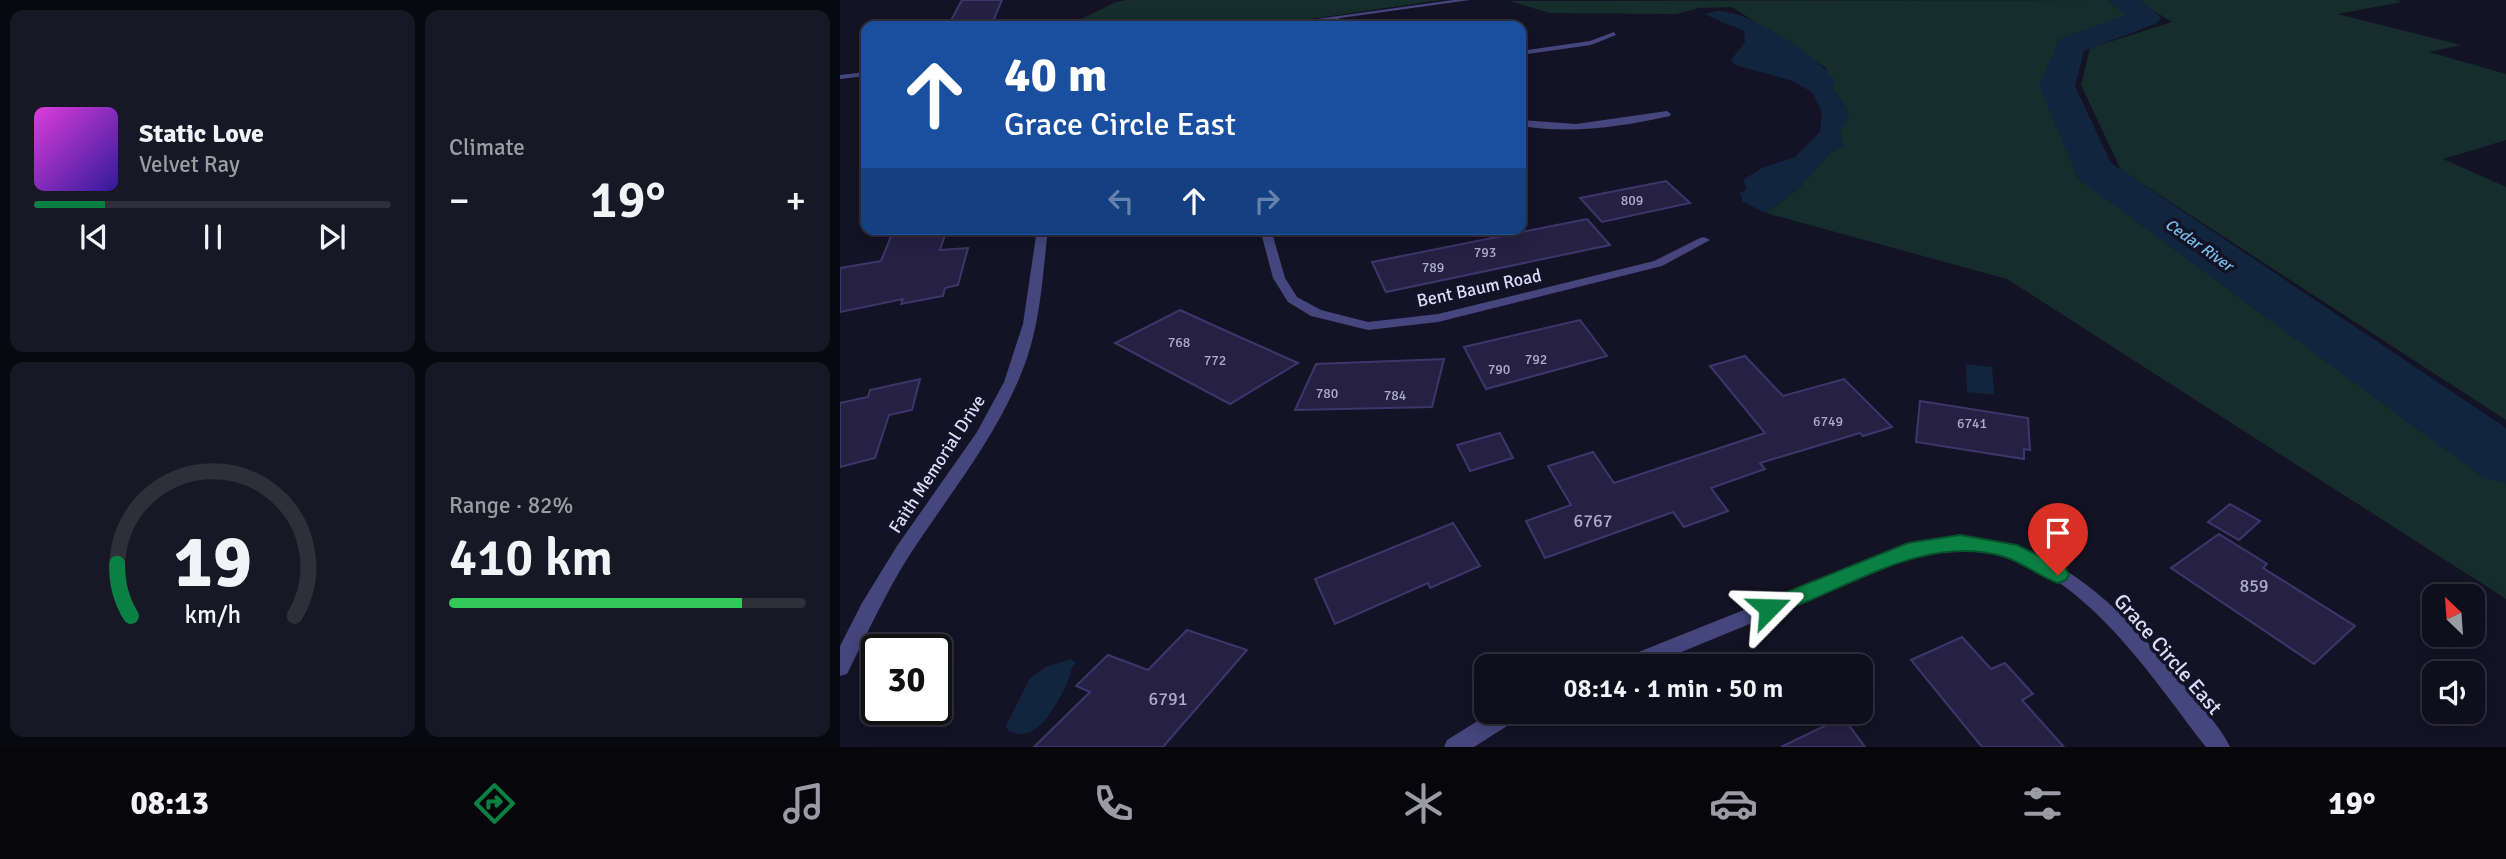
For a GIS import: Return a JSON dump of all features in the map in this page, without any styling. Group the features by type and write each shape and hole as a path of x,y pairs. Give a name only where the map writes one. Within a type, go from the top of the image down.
{"street":[{"path":"1311,21 1467,0"},
{"path":"1526,52 1591,43 1614,34"},
{"path":"840,77 861,75"},
{"path":"1526,124 1542,127 1579,127 1667,114"},
{"name":"Faith Memorial Drive","path":"840,668 863,617 901,554 995,416 1021,355 1033,303 1041,235"},
{"name":"Bent Baum Road","path":"1267,235 1279,278 1292,299 1316,313 1368,326 1438,318 1658,264 1704,240"},
{"name":"Grace Circle East","path":"1655,654 1915,549 1960,543 2010,550 2076,586 2124,631 2219,747"},
{"path":"1455,747 1492,724"}],"green space":[{"path":"1442,0 1288,21 1079,20 1116,2"},
{"path":"2109,0 2134,15 2060,44 2046,84 2077,171 2506,476 2506,599 2007,279 1766,213 1799,188 1830,153 1843,146 1840,130 1849,112 1832,88 1825,67 1732,7 1699,8 1676,14 1550,13 1509,1"},
{"path":"2136,0 2395,0 2402,2 2337,14 2461,45 2429,52 2506,74 2506,140 2443,159 2506,187 2506,420 2121,170 2081,85 2090,48 2172,22"}],"water":[{"path":"1717,11 1747,18 1765,26 1799,48 1836,82 1832,88 1849,112 1846,124 1840,130 1843,146 1830,153 1799,188 1766,213 1743,202 1740,193 1747,189 1743,180 1762,168 1795,157 1820,132 1822,112 1812,92 1790,80 1735,65 1731,60 1745,42 1744,31 1704,14"},
{"path":"1966,364 1992,367 1994,395 1967,392"},
{"path":"1071,659 1076,663 1058,702 1044,721 1028,733 1018,734 1008,730 1006,726 1030,678 1046,667"}],"building":[{"path":"962,0 1002,0 993,21 951,21"},
{"path":"1666,181 1690,203 1602,222 1580,198"},
{"path":"1587,219 1610,245 1386,292 1372,262 1507,235 1526,235 1526,231"},
{"path":"892,235 945,235 940,250 968,248 958,285 945,288 943,296 901,304 903,299 840,312 840,268 881,261"},
{"path":"1180,310 1298,363 1230,404 1115,343"},
{"path":"1580,320 1607,356 1486,389 1464,347"},
{"path":"1745,356 1783,396 1844,379 1892,427 1863,436 1860,433 1760,463 1765,469 1711,488 1728,511 1684,527 1673,512 1545,558 1526,521 1571,505 1548,466 1593,452 1614,483 1765,433 1710,366"},
{"path":"1444,359 1432,407 1295,410 1316,364"},
{"path":"920,379 912,410 889,415 875,458 840,467 840,403 868,397 870,390"},
{"path":"1920,401 2028,418 2030,450 2024,449 2024,459 1916,442"},
{"path":"1500,433 1513,458 1470,471 1457,445"},
{"path":"2230,504 2260,521 2239,540 2208,522"},
{"path":"1453,523 1480,566 1430,588 1428,583 1335,624 1315,579"},
{"path":"2219,534 2267,564 2263,568 2355,626 2314,664 2171,568"},
{"path":"1187,630 1247,650 1163,747 1034,747 1090,692 1076,686 1108,655 1148,670"},
{"path":"1962,637 1991,669 2005,663 2033,694 2022,700 2064,747 1982,747 1911,660"},
{"path":"1829,724 1848,724 1865,747 1781,747"}],"waterway":[{"name":"Cedar River","path":"2121,0 2147,17 2070,46 2057,86 2093,170 2506,461"}],"route":[{"path":"1769,608 1915,549 1960,543 2010,550 2058,575"}]}
